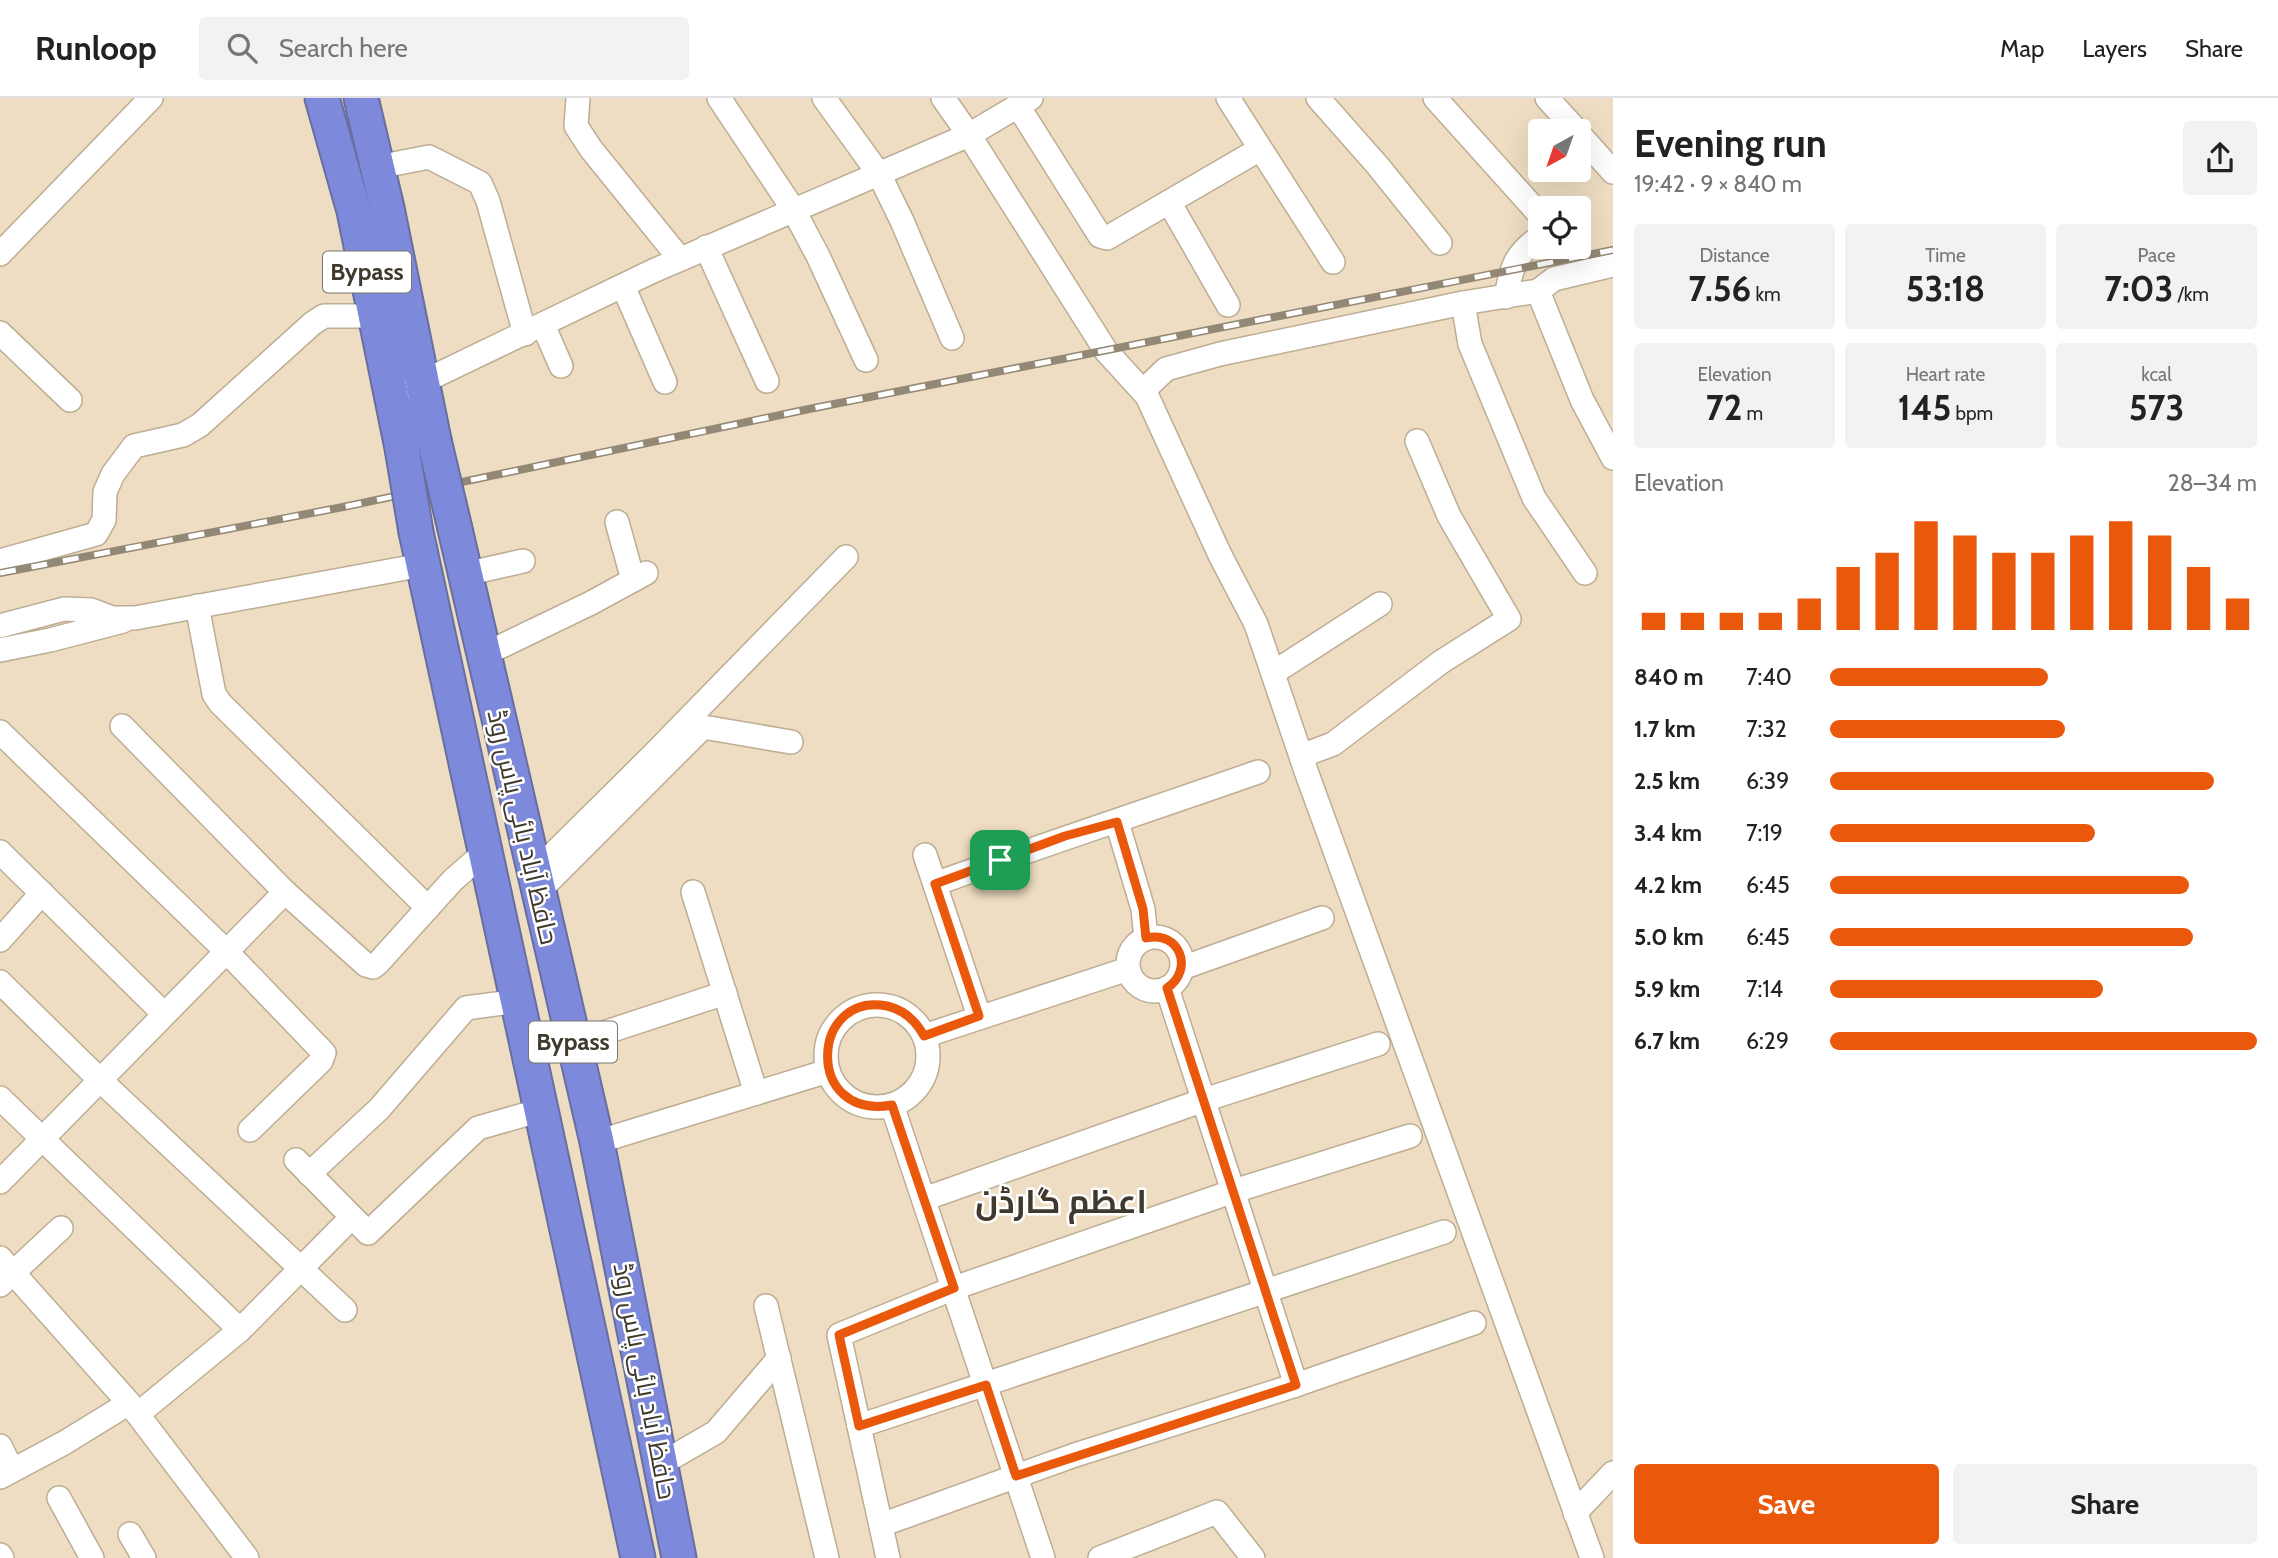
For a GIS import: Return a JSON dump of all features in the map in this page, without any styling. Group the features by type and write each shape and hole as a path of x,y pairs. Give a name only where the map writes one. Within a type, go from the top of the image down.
{"highway":[{"name":"حافظ آباد بائی پاس روڈ","path":"322,98 354,211 402,448 422,565 638,1558"},
{"name":"حافظ آباد بائی پاس روڈ","path":"361,98 464,574 597,1142 680,1558"}],"street":[{"path":"0,254 152,98"},
{"path":"578,98 576,126 591,149 681,259"},
{"path":"719,98 793,209 866,360"},
{"path":"824,98 879,174 952,338"},
{"path":"943,98 1106,351 1143,391 1220,555 1256,624 1301,756 1592,1558"},
{"path":"1228,98 1333,262"},
{"path":"1318,98 1378,166 1440,243"},
{"path":"1435,98 1528,202"},
{"path":"1547,98 1566,119"},
{"path":"392,397 706,247 969,135 1024,102 1100,236 1107,238 1259,149"},
{"path":"1591,147 1613,172"},
{"path":"377,167 429,157 480,183 534,329 561,366"},
{"path":"1169,202 1228,304"},
{"path":"706,247 767,381"},
{"path":"1506,297 1511,270 1517,257 1528,247"},
{"path":"1143,391 1166,369 1220,354 1463,303 1538,291 1554,279 1613,265"},
{"path":"622,286 665,382"},
{"path":"1538,291 1582,400 1613,458"},
{"path":"1463,303 1470,344 1534,498 1585,573"},
{"path":"0,561 96,534 104,520 105,492 113,474 134,446 183,435 200,425 324,316 376,316"},
{"path":"0,333 71,400"},
{"path":"1301,756 1333,744 1441,663 1510,620 1449,516 1417,441"},
{"path":"483,655 639,577 617,522"},
{"path":"535,883 654,754 846,557"},
{"path":"464,574 523,561"},
{"path":"0,650 135,618 422,565"},
{"path":"1273,673 1380,604"},
{"path":"197,606 214,694 220,703 428,908"},
{"path":"0,626 64,609 91,610 112,618 135,618"},
{"path":"122,726 285,892 366,965 373,967 453,880 485,852"},
{"path":"535,883 703,727 791,742"},
{"path":"0,732 226,951 324,1054 321,1061 250,1130"},
{"path":"935,884 1065,836 1117,822 1258,772"},
{"path":"1117,822 1143,909 1146,938"},
{"path":"0,852 164,1014"},
{"path":"925,855 979,1016"},
{"path":"0,940 42,892"},
{"path":"0,1182 285,892"},
{"path":"693,892 756,1093"},
{"path":"1182,968 1322,918"},
{"path":"1158,936 1173,944 1179,951 1182,968 1174,983 1167,988 1151,991 1143,988 1131,977 1128,970 1130,952 1134,945 1146,938 1158,936"},
{"path":"924,1036 1128,970"},
{"path":"0,982 100,1080 345,1310"},
{"path":"1167,988 1296,1385"},
{"path":"573,1042 725,993"},
{"path":"518,1000 466,1008 379,1109 303,1167 368,1233 478,1128 541,1110"},
{"path":"882,1005 901,1011 916,1023 924,1036 928,1061 922,1080 910,1095 892,1105 873,1107 853,1101 838,1088 828,1071 826,1051 832,1032 845,1017 862,1007 882,1005"},
{"path":"924,1199 1204,1100 1378,1044"},
{"path":"597,1142 828,1071"},
{"path":"0,1098 240,1330"},
{"path":"892,1105 1043,1558"},
{"path":"888,1558 839,1335 954,1288 1234,1191 1410,1136"},
{"path":"0,1447 6,1474 134,1409 240,1330 351,1218"},
{"path":"61,1228 4,1272 134,1409 247,1558"},
{"path":"859,1426 1444,1232"},
{"path":"766,1306 827,1558"},
{"path":"881,1525 1016,1476 1296,1385 1474,1323"},
{"path":"661,1464 716,1432 779,1358"},
{"path":"1575,1513 1613,1473"},
{"path":"59,1498 92,1558"},
{"path":"1100,1558 1217,1512 1253,1558"},
{"path":"130,1534 144,1558"}],"railway":[{"path":"0,573 348,506 804,410 1613,250"}],"district":[{"name":"اعظم گارڈن","path":"1061,1201"}],"route":[{"path":"1117,822 1143,909 1146,938 1158,936 1166,939 1179,951 1182,959 1179,976 1167,988 1296,1385 1016,1476 986,1385 859,1426 839,1335 954,1288 892,1105 873,1107 853,1101 832,1080 826,1061 832,1032 845,1017 862,1007 882,1005 901,1011 916,1023 924,1036 979,1016 935,884 1000,860 1065,836 1117,822"}]}
